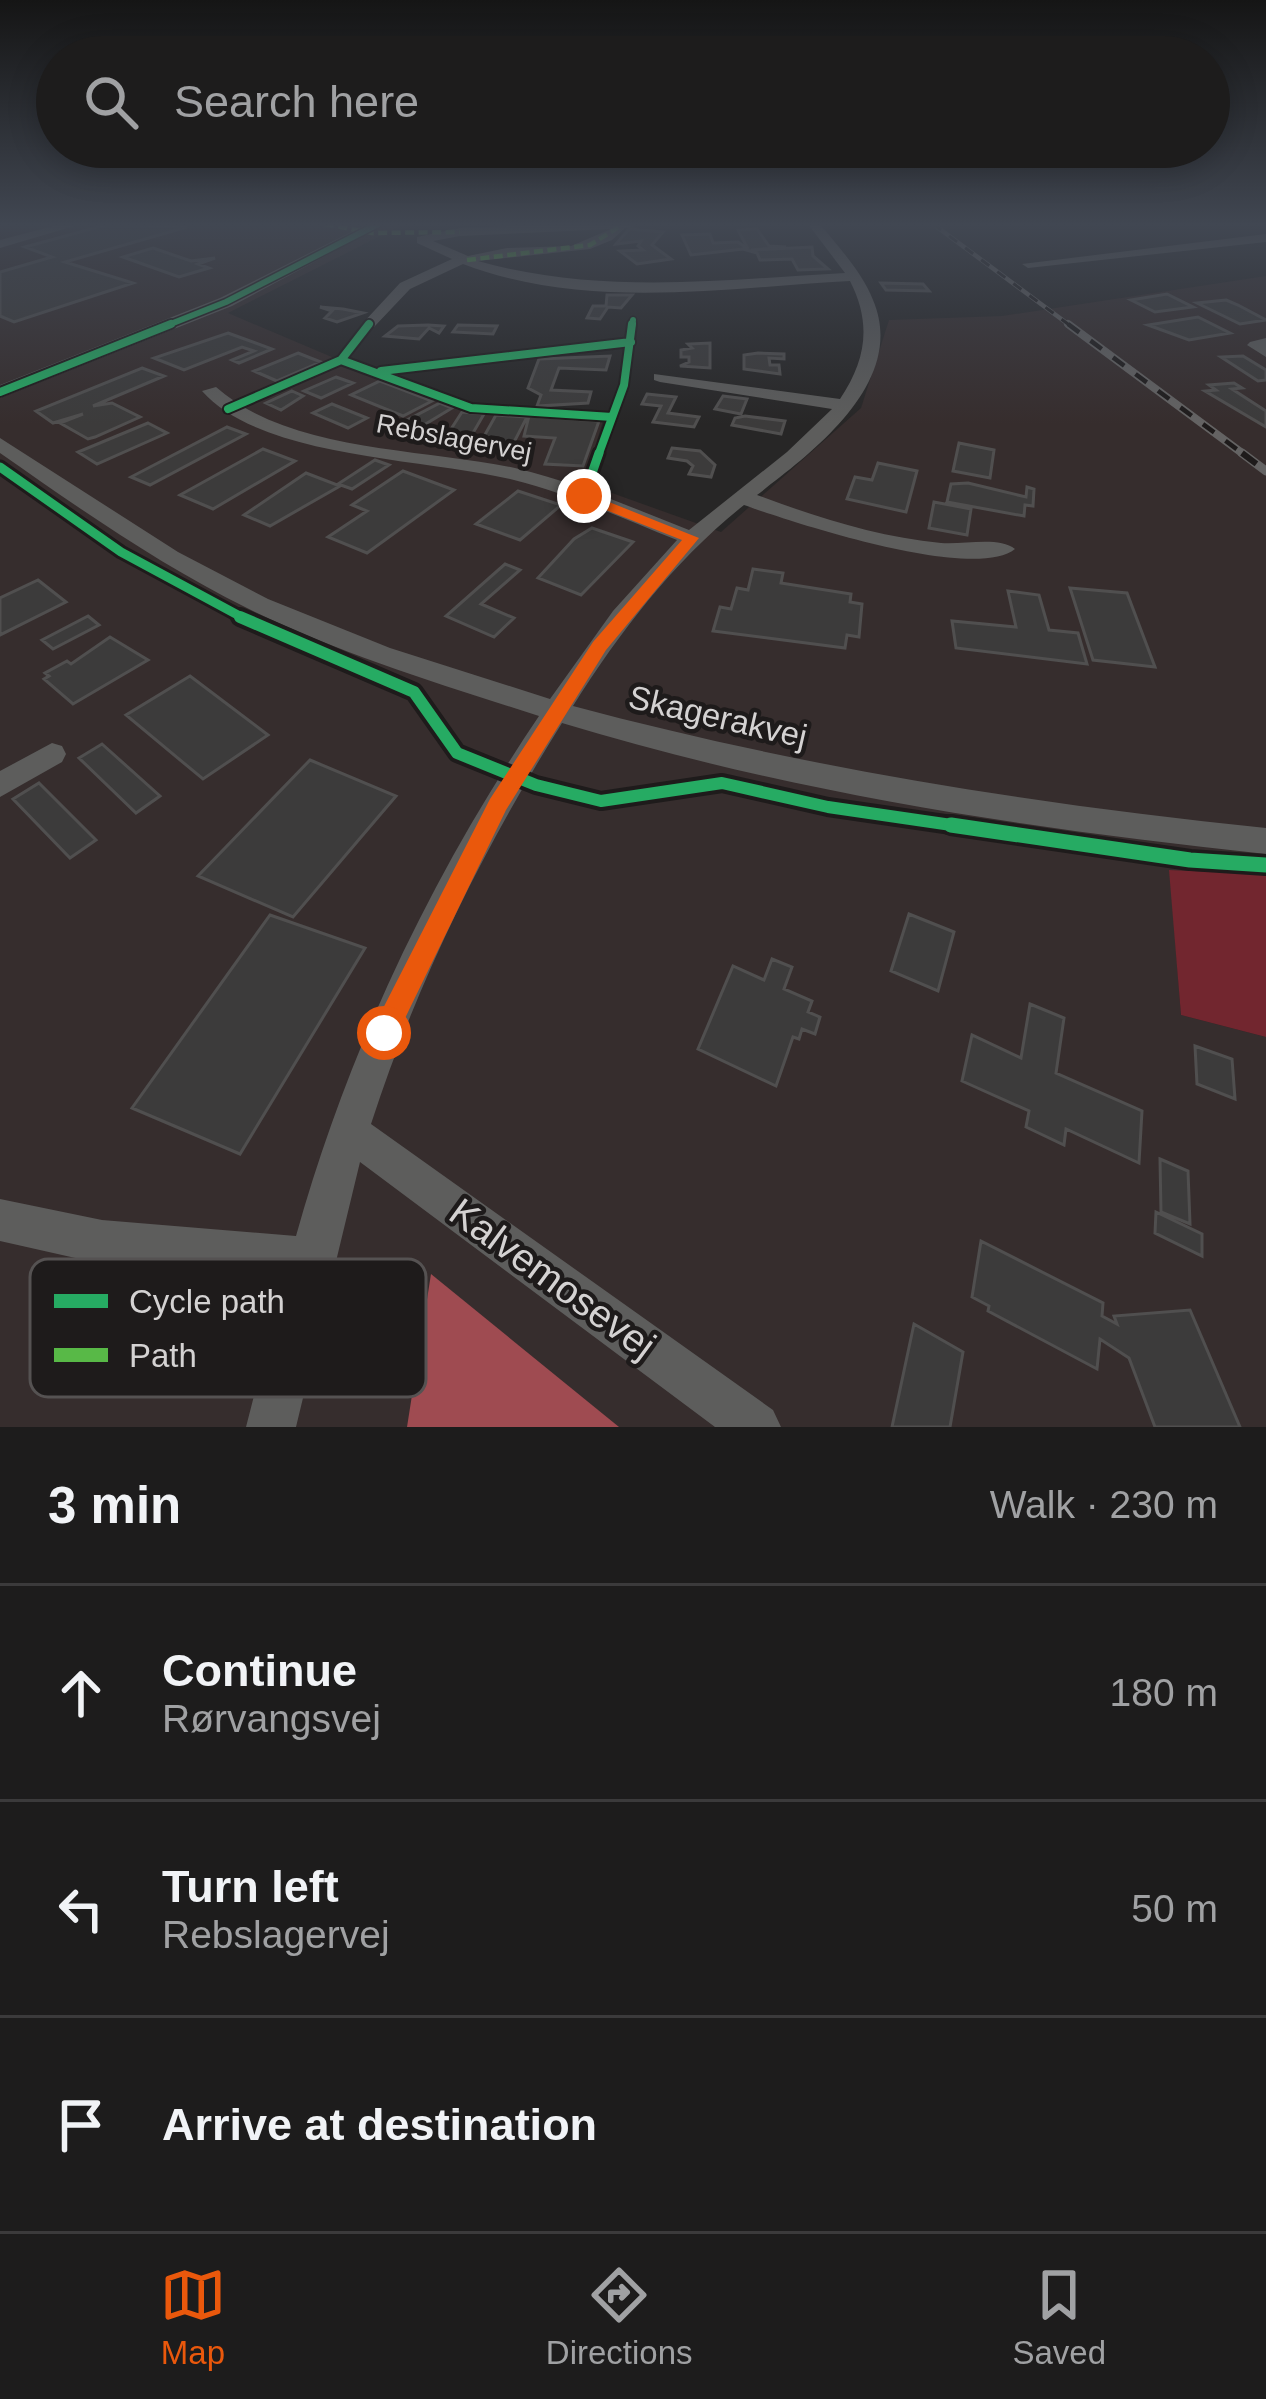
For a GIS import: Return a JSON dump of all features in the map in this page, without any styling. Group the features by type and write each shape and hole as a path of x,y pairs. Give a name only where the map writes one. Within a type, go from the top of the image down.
{"main road":[{"path":"0,383 234,291"},
{"path":"0,392 248,291"}],"street":[{"path":"370,324 401,291"},
{"path":"527,298 537,291"},
{"path":"0,1220 102,1242 310,1259 347,1137 412,970 498,806 627,609 692,538 842,405 862,375 874,328 859,291"},
{"path":"660,376 842,405"},
{"name":"Rebslagervej","path":"210,391 228,409 271,425 348,445 522,476 692,538"},
{"name":"Skagerakvej","path":"0,444 151,547 233,592 339,638 558,714 939,801 1106,826 1266,841"},
{"path":"742,497 880,537 978,553 1004,549"},
{"path":"0,785 52,754"},
{"name":"Kalvemosevej","path":"347,1137 368,1143 756,1427"},
{"path":"271,1427 278,1397"}],"shaded area":[{"path":"0,291 272,291 228,313 452,408 603,421 584,483 721,532 861,408 889,320 1002,316 1170,291 1266,291 1266,874 1170,870 1181,1015 1266,1037 1266,1427 0,1427"},
{"path":"1169,870 1266,874 1266,1037 1181,1015"},
{"path":"431,1274 619,1427 407,1427 412,1397 426,1397 426,1306"}],"building":[{"path":"0,291 110,291 14,322 0,316"},
{"path":"1167,294 1193,307 1155,312 1131,300"},
{"path":"607,295 632,295 621,308 608,307 600,319 587,318 593,306 606,306"},
{"path":"1226,300 1266,320 1240,324 1197,303"},
{"path":"320,307 363,313 337,322 325,318 332,311"},
{"path":"1198,317 1230,333 1189,340 1148,325"},
{"path":"458,325 497,326 493,334 453,332"},
{"path":"398,326 444,326 439,333 429,328 419,339 385,336"},
{"path":"228,333 272,349 239,363 232,360 254,351 242,347 184,370 154,358"},
{"path":"710,343 710,368 680,366 689,362 689,357 681,357 681,350 692,348 688,344"},
{"path":"298,353 321,362 277,381 254,371"},
{"path":"784,354 784,359 769,358 770,365 779,365 780,374 744,369 744,355"},
{"path":"610,356 606,370 559,368 551,390 591,392 588,403 537,406 541,395 528,388 539,359"},
{"path":"1243,356 1266,370 1266,380 1258,381 1221,357"},
{"path":"142,368 164,376 93,406 112,403 140,417 95,437 88,439 60,423 83,414 53,423 36,411"},
{"path":"336,377 353,383 321,398 304,391"},
{"path":"380,381 432,401 403,416 351,395"},
{"path":"1234,383 1242,388 1232,389 1266,411 1266,427 1205,391 1216,390 1209,385"},
{"path":"292,391 303,396 281,410 266,403"},
{"path":"647,394 676,397 668,413 699,417 694,427 653,422 661,406 642,404"},
{"path":"723,396 747,399 741,414 715,409"},
{"path":"440,403 452,408 404,437 388,430"},
{"path":"332,404 367,418 348,428 313,413"},
{"path":"462,412 484,414 466,445 442,443"},
{"path":"496,415 527,417 510,450 478,447"},
{"path":"529,416 599,421 583,466 545,464 555,438 524,436"},
{"path":"735,418 785,421 781,434 732,425"},
{"path":"148,423 167,433 97,464 78,452"},
{"path":"227,427 246,434 150,485 131,477"},
{"path":"959,443 994,450 990,478 953,471"},
{"path":"672,448 700,451 715,465 711,477 689,474 693,466 687,461 668,458"},
{"path":"263,449 295,461 213,509 180,495"},
{"path":"375,460 389,465 352,489 338,484"},
{"path":"878,463 917,471 906,512 847,499 855,477 872,480"},
{"path":"403,471 454,490 367,553 328,537 367,511 352,505"},
{"path":"306,473 340,486 270,526 244,515"},
{"path":"968,483 1026,497 1027,487 1034,489 1033,506 1025,505 1024,516 947,502 951,484"},
{"path":"518,491 561,505 520,540 476,524"},
{"path":"934,502 971,509 967,535 929,528"},
{"path":"592,528 633,542 581,595 538,578 574,539"},
{"path":"505,564 520,570 481,604 514,618 494,637 446,616"},
{"path":"753,569 783,573 781,583 851,594 850,602 862,604 859,637 847,635 845,648 713,631 720,607 731,609 737,588 748,590"},
{"path":"38,580 66,602 0,635 0,598"},
{"path":"1070,588 1127,593 1155,667 1093,660"},
{"path":"1008,591 1039,595 1049,630 1078,633 1087,664 956,648 952,621 1016,627"},
{"path":"88,616 99,625 53,649 42,640"},
{"path":"110,637 148,660 73,704 44,679 49,676 45,673 67,661 71,664"},
{"path":"190,676 268,735 203,779 126,715"},
{"path":"102,744 160,796 136,813 79,758"},
{"path":"310,760 396,796 293,917 198,876"},
{"path":"39,783 96,840 70,858 13,799"},
{"path":"909,914 954,932 938,991 891,971"},
{"path":"270,915 365,948 240,1154 132,1108"},
{"path":"772,959 792,967 784,989 812,1001 808,1012 820,1017 815,1034 802,1029 799,1039 793,1037 776,1086 698,1049 733,966 764,980"},
{"path":"1030,1004 1064,1018 1056,1073 1142,1111 1139,1163 1066,1129 1064,1145 1026,1127 1029,1111 962,1081 972,1035 1021,1058"},
{"path":"1195,1046 1232,1059 1235,1099 1197,1084"},
{"path":"1160,1159 1188,1171 1190,1224 1161,1212"},
{"path":"1156,1212 1202,1234 1202,1256 1155,1233"},
{"path":"981,1241 1103,1303 1102,1316 1117,1324 1114,1316 1190,1310 1240,1427 1155,1427 1129,1358 1100,1339 1097,1369 988,1311 989,1306 972,1297"},
{"path":"914,1324 963,1352 950,1427 892,1427"}],"railway":[{"path":"1023,291 1072,327"},
{"path":"1068,324 1246,456"},
{"path":"1242,453 1246,456"},
{"path":"1246,456 1266,471"}],"cycle path":[{"path":"0,392 248,291"},
{"path":"584,496 624,385 633,320"},
{"path":"228,409 341,360 369,324"},
{"path":"381,371 631,342"},
{"path":"341,360 471,408 612,417"},
{"path":"0,467 121,552 231,613 414,692 457,753 536,785 601,801 722,783 828,807 1190,860 1266,865"}],"route":[{"path":"384,1033 498,806 599,646 692,538 584,496"}]}
